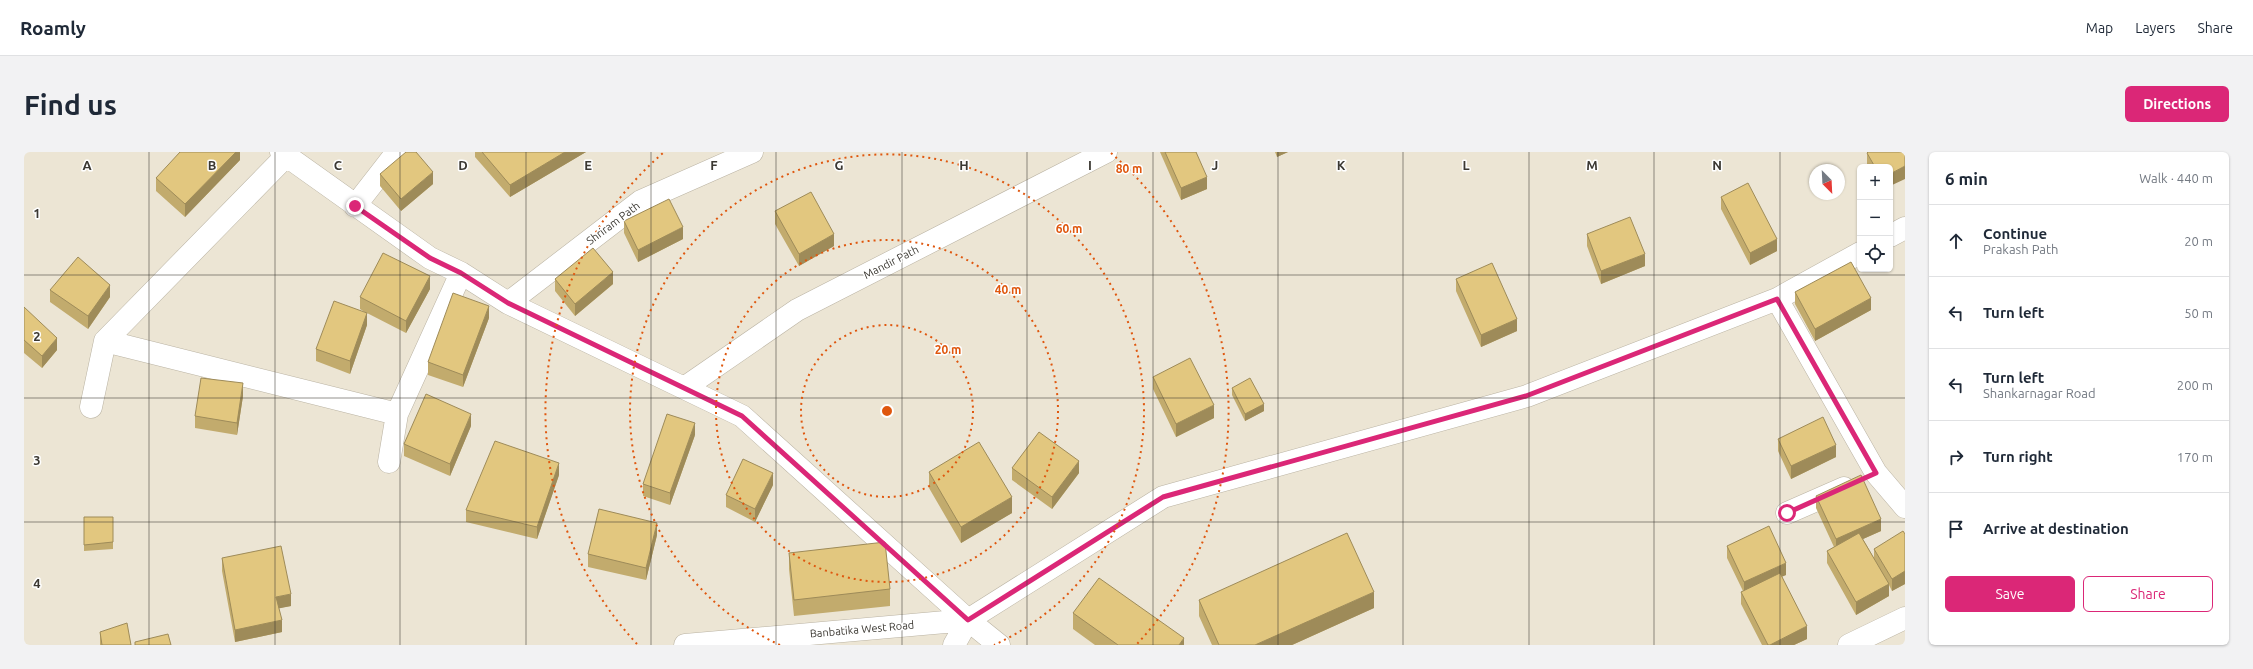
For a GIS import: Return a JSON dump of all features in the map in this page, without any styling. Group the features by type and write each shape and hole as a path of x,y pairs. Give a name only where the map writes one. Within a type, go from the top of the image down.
{"street":[{"path":"355,206 396,152"},
{"name":"Shriram Path","path":"508,303 641,201 752,152"},
{"name":"Mandir Path","path":"684,388 797,310 1106,152"},
{"path":"91,407 105,341 284,154 430,258 461,273 508,303 742,416 968,620 999,645"},
{"path":"1893,234 1905,228"},
{"path":"954,645 968,620 1163,497 1526,396 1777,299 1857,255"},
{"path":"389,462 397,414 461,273"},
{"path":"1777,299 1876,473 1905,507"},
{"path":"105,341 397,414"},
{"path":"1787,513 1876,473"},
{"path":"1849,645 1905,618"},
{"name":"Banbatika West Road","path":"684,645 968,620"}],"building":[{"path":"180,152 236,152 185,204 156,178"},
{"path":"406,152 416,152 433,172 401,199 380,174"},
{"path":"482,152 565,152 510,185"},
{"path":"1165,152 1196,152 1207,177 1181,188"},
{"path":"1905,152 1905,166 1893,172 1893,164 1873,164 1867,153"},
{"path":"1748,183 1777,239 1750,253 1721,197"},
{"path":"811,192 834,234 799,254 775,211"},
{"path":"669,199 683,227 638,250 624,221"},
{"path":"1630,217 1645,254 1601,271 1587,234"},
{"path":"593,248 613,272 575,304 555,279"},
{"path":"383,253 430,276 406,321 360,297"},
{"path":"78,257 110,285 88,316 50,290"},
{"path":"1851,262 1871,298 1815,329 1795,292"},
{"path":"1492,263 1517,319 1481,335 1456,279"},
{"path":"453,293 489,306 463,375 428,362"},
{"path":"334,301 367,313 350,361 316,349"},
{"path":"24,307 57,338 42,356 24,340"},
{"path":"1190,358 1214,405 1176,424 1153,377"},
{"path":"201,378 243,383 237,423 195,416"},
{"path":"1250,378 1264,404 1245,414 1232,388"},
{"path":"426,394 471,414 450,464 404,444"},
{"path":"667,414 695,423 670,493 643,484"},
{"path":"1823,417 1836,445 1791,466 1778,439"},
{"path":"1039,432 1079,461 1052,497 1012,468"},
{"path":"495,441 559,463 537,527 466,510"},
{"path":"979,442 1012,497 961,527 929,472"},
{"path":"743,459 773,473 755,509 726,495"},
{"path":"1861,475 1881,519 1836,539 1816,496"},
{"path":"599,509 657,523 646,568 588,554"},
{"path":"84,517 113,517 113,542 84,545"},
{"path":"1769,526 1786,563 1744,582 1727,546"},
{"path":"1903,531 1905,534 1905,571 1892,579 1874,549"},
{"path":"1347,533 1374,592 1255,645 1219,645 1199,600"},
{"path":"1859,533 1889,584 1856,602 1827,551"},
{"path":"885,542 890,589 794,600 789,553"},
{"path":"281,546 291,594 276,597 282,620 235,630 222,558"},
{"path":"1780,573 1807,626 1768,645 1741,592"},
{"path":"1099,578 1184,638 1179,645 1118,645 1073,613"},
{"path":"127,623 131,645 102,645 100,632"},
{"path":"168,634 171,645 135,645 135,642"}],"route":[{"path":"355,206 430,258 461,273 508,303 742,416 968,620 1163,497 1526,396 1777,299 1876,473 1787,513"}]}
